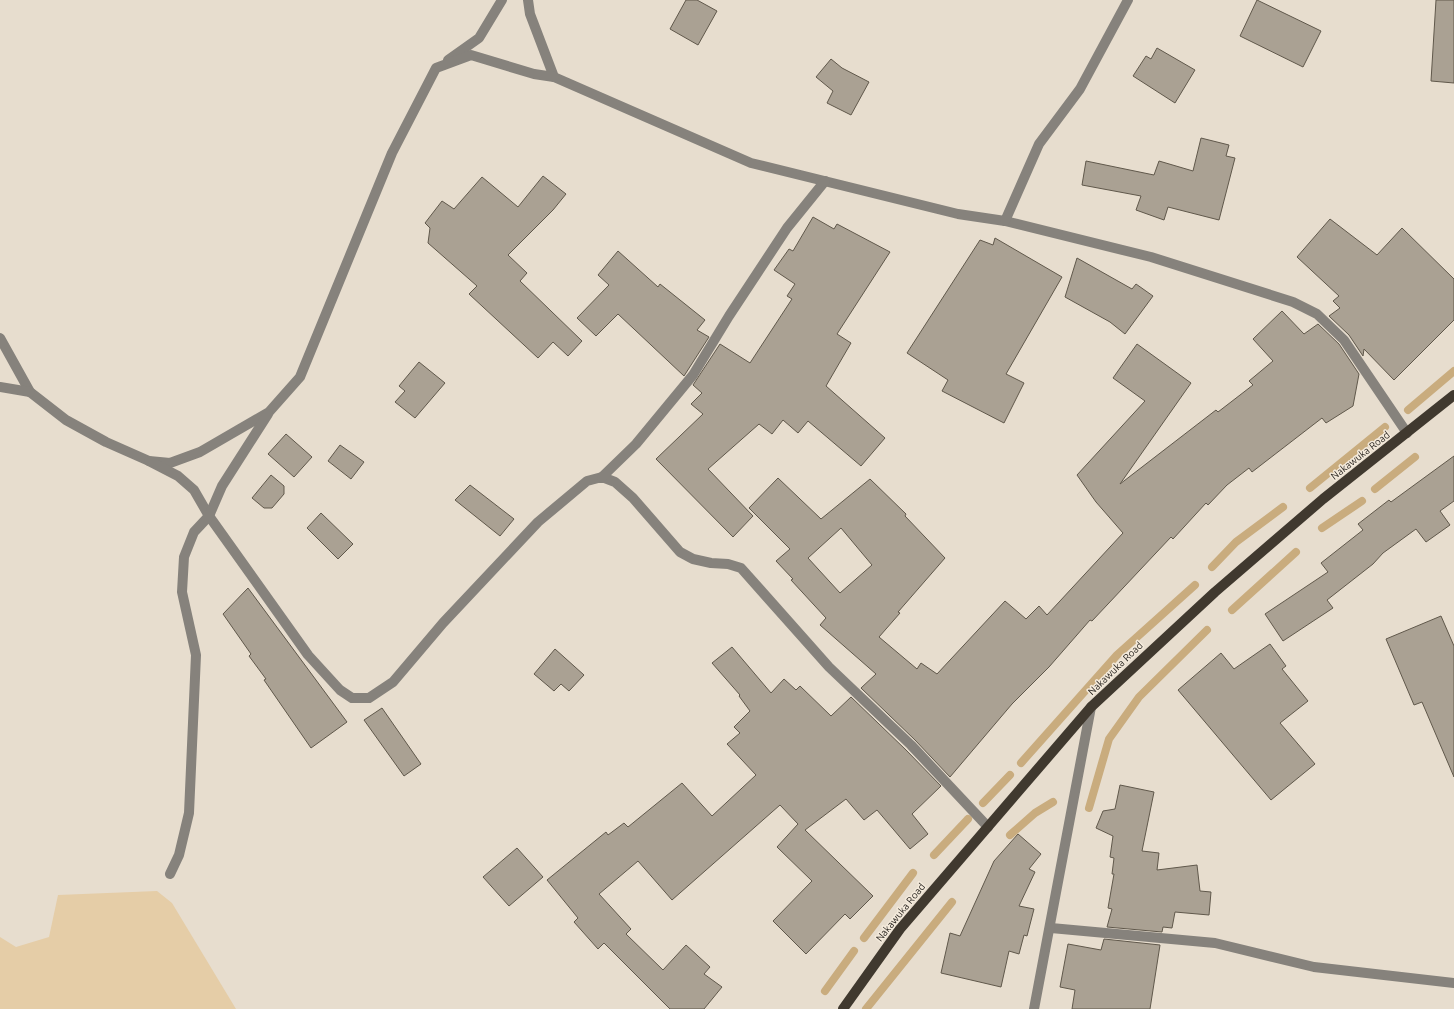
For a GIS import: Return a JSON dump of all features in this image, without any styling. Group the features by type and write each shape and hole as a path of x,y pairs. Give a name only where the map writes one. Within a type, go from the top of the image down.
{"main road":[{"name":"Nakawuka Road","path":"843,1009 900,929 1091,707 1215,592 1323,499 1407,434 1454,395"}],"street":[{"path":"170,874 179,856 189,813 196,655 182,592 184,557 194,532 208,516 222,486 269,412 300,377 392,153 436,68 479,38 502,0"},
{"path":"528,0 530,14 554,77"},
{"path":"1005,221 1039,144 1080,89 1128,0"},
{"path":"436,68 471,55 534,74 554,77 751,163 958,214 1005,221 1150,257 1293,302 1317,314 1344,340 1407,434"},
{"path":"0,338 30,392 66,420 106,442 178,476 194,490 208,516 308,655 340,690 352,698 369,698 393,682 443,623 538,522 587,481 602,477 636,444 693,375 729,316 787,228 824,181"},
{"path":"0,387 30,392"},
{"path":"149,461 170,463 200,452 269,412"},
{"path":"602,477 615,482 633,498 680,552 693,559 711,563 728,564 741,568 829,666 911,744 988,826"},
{"path":"1034,1009 1042,965 1051,928 1063,854 1091,707"},
{"path":"1051,928 1215,943 1314,967 1454,984"}],"shaded area":[{"path":"157,891 172,903 236,1009 0,1009 0,937 16,947 49,937 58,895"}],"building":[{"path":"686,0 697,0 717,11 698,45 670,29"},
{"path":"1257,0 1321,31 1303,67 1240,36"},
{"path":"1436,0 1454,0 1454,83 1431,81"},
{"path":"1157,48 1195,70 1175,103 1133,76 1146,56 1151,59"},
{"path":"831,59 842,68 869,82 851,115 827,103 833,91 816,77"},
{"path":"1201,138 1229,145 1226,156 1235,158 1219,220 1168,207 1164,220 1136,210 1141,196 1082,185 1086,161 1154,175 1159,161 1193,171"},
{"path":"543,176 566,194 553,210 508,255 527,273 520,281 582,341 568,356 553,342 538,358 469,294 477,286 428,243 430,228 425,223 442,201 454,209 482,177 518,207"},
{"path":"813,217 834,229 837,224 890,252 837,334 851,343 826,386 885,438 861,466 808,421 798,433 783,420 772,434 759,424 708,469 753,516 733,537 656,459 703,414 691,404 702,393 693,385 720,344 750,363 792,299 787,296 795,284 774,270 789,249 793,251"},
{"path":"1330,219 1377,255 1402,228 1454,279 1454,320 1394,380 1364,349 1363,356 1349,335 1329,316 1340,308 1333,301 1339,296 1297,257"},
{"path":"995,238 1062,277 1006,374 1024,383 1004,423 942,391 948,380 907,353 980,240 993,245"},
{"path":"618,251 658,287 660,284 705,320 697,330 709,337 684,376 618,314 596,336 577,318 609,285 598,275"},
{"path":"1077,258 1132,289 1136,284 1153,296 1125,334 1110,322 1065,297"},
{"path":"1282,311 1304,334 1318,324 1339,344 1359,374 1353,406 1326,423 1322,418 1252,472 1249,468 1227,485 1208,505 1206,503 1173,539 1171,537 1092,621 1090,620 1049,667 1012,704 950,777 915,740 861,688 876,674 820,625 826,618 791,580 793,579 776,561 790,549 749,508 778,478 821,519 870,479 906,514 905,516 945,558 898,612 900,613 879,637 917,669 921,663 937,674 1005,601 1026,619 1039,606 1047,615 1123,533 1096,502 1077,475 1145,401 1113,378 1137,344 1191,383 1120,484 1216,410 1218,412 1253,385 1249,381 1273,361 1253,339","holes":["841,528 872,565 840,593 808,558"]},
{"path":"419,362 445,383 415,418 395,402 405,391 399,386"},
{"path":"286,434 312,457 294,477 268,454"},
{"path":"340,445 364,462 351,479 328,461"},
{"path":"1454,456 1454,501 1440,511 1450,525 1426,542 1416,529 1383,553 1373,564 1327,600 1333,608 1283,641 1265,614 1328,572 1321,563 1363,530 1358,524 1389,500 1391,502"},
{"path":"271,475 284,486 284,494 272,508 264,508 252,498"},
{"path":"470,485 514,519 500,536 455,500"},
{"path":"321,513 353,544 338,559 307,528"},
{"path":"248,588 347,722 311,748 264,680 266,679 249,656 251,654 223,614"},
{"path":"1441,616 1454,646 1454,777 1422,702 1414,705 1386,639"},
{"path":"1270,644 1286,666 1282,669 1308,701 1280,723 1315,764 1271,800 1178,690 1221,653 1234,669"},
{"path":"732,647 771,693 784,679 796,690 800,686 831,716 851,697 941,786 912,814 928,834 910,849 877,810 864,820 846,799 805,830 873,896 850,919 845,914 806,954 773,921 812,881 777,847 798,824 780,805 672,900 638,861 599,894 631,929 626,934 663,970 686,945 710,967 704,974 722,987 704,1009 670,1009 604,943 598,949 574,922 578,918 547,880 606,832 608,835 624,823 628,827 682,783 712,816 756,775 727,744 740,733 734,727 750,711 739,696 740,695 712,663"},
{"path":"555,649 584,675 569,691 561,684 554,691 534,674"},
{"path":"382,708 421,764 404,776 364,720"},
{"path":"1120,785 1154,792 1142,851 1159,853 1157,870 1197,865 1200,891 1211,892 1209,915 1175,912 1172,928 1163,927 1162,932 1107,927 1112,909 1108,908 1114,874 1112,874 1114,858 1110,857 1113,836 1096,828 1103,811 1115,809"},
{"path":"1018,834 1041,854 1029,869 1035,872 1019,906 1034,909 1027,936 1024,935 1019,954 1009,951 1001,987 941,973 950,933 960,936 994,861"},
{"path":"517,848 543,877 509,906 483,877"},
{"path":"1104,939 1160,945 1150,1009 1072,1009 1075,990 1060,987 1068,944 1101,950"}],"waterway":[{"path":"1408,410 1454,371"},
{"path":"1310,488 1385,427"},
{"path":"1375,489 1415,457"},
{"path":"1322,528 1362,501"},
{"path":"1212,567 1236,542 1283,507"},
{"path":"1232,610 1296,552"},
{"path":"1021,763 1117,655 1195,585"},
{"path":"1089,808 1109,739 1139,697 1207,630"},
{"path":"983,803 1010,775"},
{"path":"1010,835 1035,813 1053,802"},
{"path":"934,855 968,819"},
{"path":"864,938 913,873"},
{"path":"866,1009 952,902"},
{"path":"825,991 854,951"}]}
